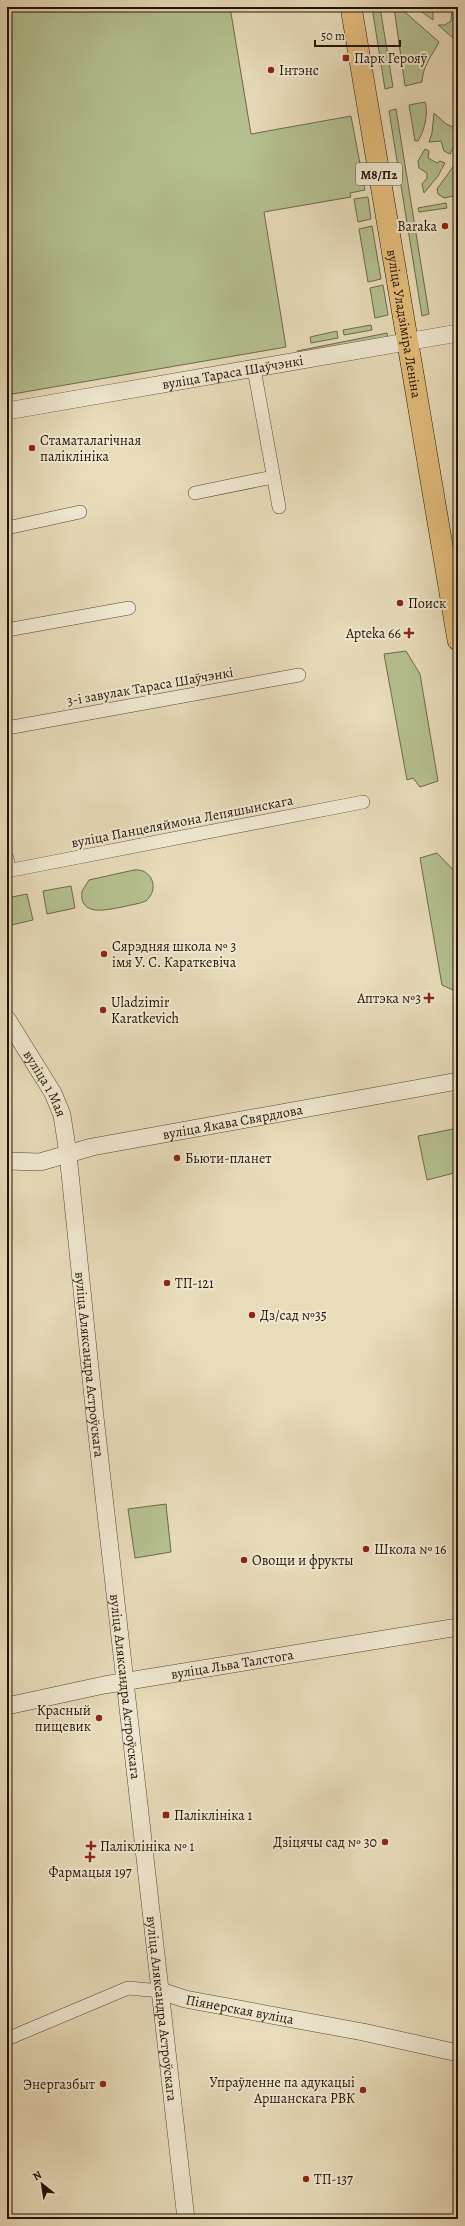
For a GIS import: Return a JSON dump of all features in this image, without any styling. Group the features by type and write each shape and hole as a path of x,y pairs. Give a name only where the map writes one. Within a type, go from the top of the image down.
{"main road":[{"name":"вуліца Уладзіміра Леніна","path":"351,7 414,340 458,554"},
{"name":"вуліца Уладзіміра Леніна","path":"364,7 414,340 453,577 458,640"}],"street":[{"name":"вуліца Тараса Шаўчэнкі","path":"7,410 458,333"},
{"path":"254,369 279,507"},
{"path":"195,494 273,477"},
{"path":"7,528 80,512"},
{"path":"7,630 129,608"},
{"name":"3-і завулак Тараса Шаўчэнкі","path":"7,728 300,675"},
{"name":"вуліца Панцеляймона Лепяшынскага","path":"8,866 363,802"},
{"name":"вуліца 1 Мая","path":"7,1019 53,1093 62,1115 68,1154"},
{"name":"вуліца Якава Свярдлова","path":"7,1161 40,1162 92,1147 458,1081"},
{"name":"вуліца Аляксандра Астроўскага","path":"68,1154 93,1401 186,2219"},
{"name":"вуліца Льва Талстога","path":"7,1706 126,1682 458,1627"},
{"name":"Піянерская вуліца","path":"7,2039 128,1988 161,1991 185,1999 363,2032 458,2053"}],"shaded area":[{"path":"7,7 230,7 251,134 351,116 365,190 350,193 351,197 264,212 286,347 7,395"},
{"path":"372,7 380,7 393,87 385,89"},
{"path":"394,7 399,7 439,42 426,66 422,82 405,86"},
{"path":"419,7 437,7 433,13 433,20 418,9"},
{"path":"452,9 458,14 458,36 453,38 438,25 445,25 451,21"},
{"path":"458,77 458,95 455,92 453,85"},
{"path":"425,102 426,116 424,127 418,141 415,141 409,105"},
{"path":"396,109 429,314 422,316 389,111"},
{"path":"434,113 446,124 458,129 458,138 450,154 444,151 441,141 429,142 432,133"},
{"path":"425,149 429,151 428,158 437,163 440,161 445,163 438,176 424,193 422,184 427,178 427,173 419,168 418,161"},
{"path":"458,160 458,195 444,198 438,194 437,189"},
{"path":"368,197 371,219 358,222 354,199"},
{"path":"446,203 447,208 419,212 418,208"},
{"path":"372,226 381,279 368,282 359,229"},
{"path":"383,285 388,315 375,318 370,288"},
{"path":"371,325 372,330 344,335 343,330"},
{"path":"337,331 338,338 311,343 310,337"},
{"path":"387,333 388,339 298,357 297,351"},
{"path":"406,651 420,674 438,781 420,787 413,778 407,780 384,654"},
{"path":"437,853 457,874 458,882 458,988 453,990 442,985 420,858"},
{"path":"134,870 145,872 152,880 153,891 146,901 102,910 95,910 85,905 82,899 82,891 89,880"},
{"path":"71,886 75,908 47,914 43,891"},
{"path":"27,894 33,920 7,926 7,898"},
{"path":"458,1128 458,1172 427,1180 418,1136"},
{"path":"166,1504 171,1552 135,1558 128,1509"}],"place":[{"name":"Парк Герояў","path":"346,58"},
{"name":"Інтэнс","path":"271,70"},
{"name":"Baraka","path":"445,226"},
{"name":"Стаматалагічная паліклініка","path":"32,448"},
{"name":"Поиск","path":"400,603"},
{"name":"Apteka 66","path":"409,633"},
{"name":"Сярэдняя школа № 3 імя У. С. Караткевіча","path":"104,954"},
{"name":"Аптэка №3","path":"429,998"},
{"name":"Uladzimir Karatkevich","path":"103,1010"},
{"name":"Бьюти-планет","path":"177,1158"},
{"name":"ТП-121","path":"167,1283"},
{"name":"Дз/сад №35","path":"252,1315"},
{"name":"Школа № 16","path":"366,1549"},
{"name":"Овощи и фрукты","path":"244,1560"},
{"name":"Красный пищевик","path":"99,1718"},
{"name":"Паліклініка 1","path":"166,1815"},
{"name":"Дзіцячы сад № 30","path":"385,1842"},
{"name":"Паліклініка № 1","path":"91,1846"},
{"name":"Фармацыя 197","path":"90,1857"},
{"name":"Энергазбыт","path":"103,2084"},
{"name":"Упраўленне па адукацыі Аршанскага РВК","path":"363,2090"},
{"name":"ТП-137","path":"306,2179"}]}
